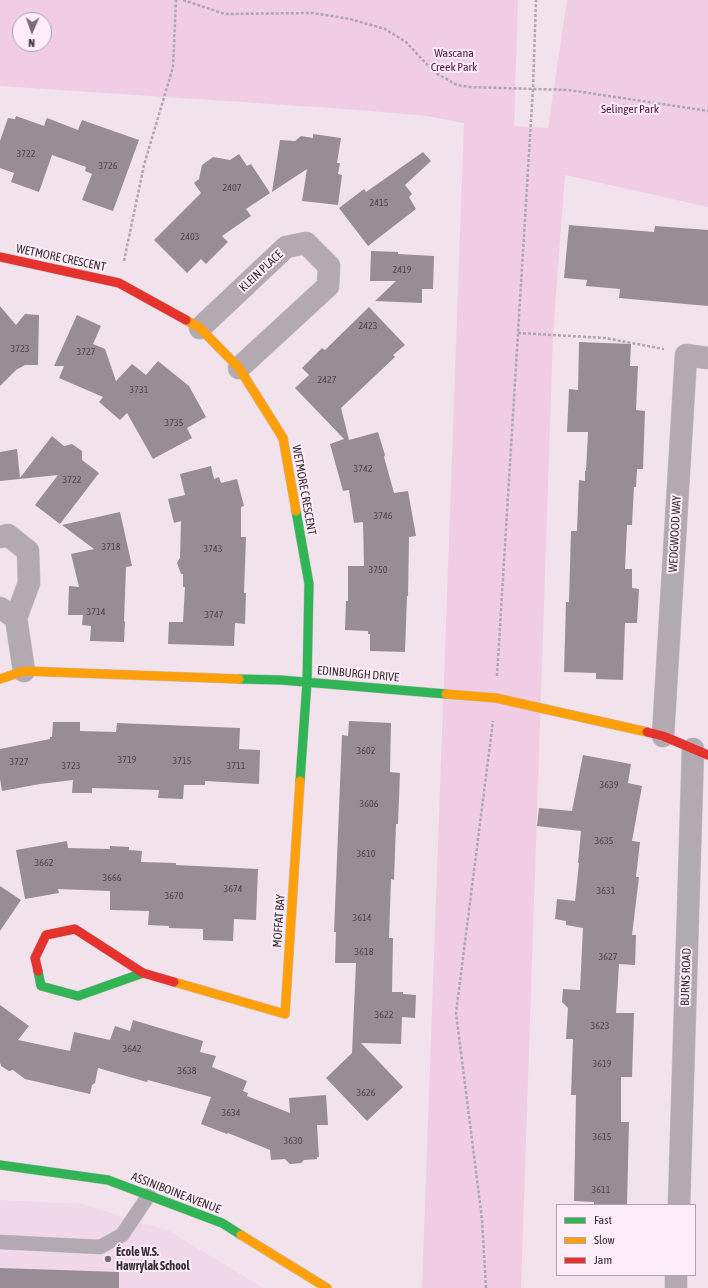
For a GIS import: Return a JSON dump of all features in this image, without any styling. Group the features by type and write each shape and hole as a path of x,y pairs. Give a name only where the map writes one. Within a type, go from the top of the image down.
{"street":[{"name":"KLEIN PLACE","path":"200,328 286,247 306,243 329,266 328,286 239,368"},
{"name":"WETMORE CRESCENT","path":"0,258 119,282 200,328 239,368 283,438 310,584 307,682"},
{"path":"686,355 708,358"},
{"name":"WEDGWOOD WAY","path":"663,736 686,355"},
{"path":"0,537 8,535 28,551 28,584 8,613 24,671"},
{"name":"EDINBURGH DRIVE","path":"0,679 24,671 281,680 496,698 663,736 701,752"},
{"name":"MOFFAT BAY","path":"143,973 78,996 41,986 35,958 46,935 75,929 143,973 285,1014 307,682"},
{"name":"BURNS ROAD","path":"678,1204 701,752"},
{"name":"ASSINIBOINE AVENUE","path":"0,1165 108,1180 222,1223 327,1288"},
{"path":"676,1276 676,1288"}],"lane":[{"path":"0,1242 100,1247 122,1235 149,1196"}],"path":[{"path":"119,282 144,165 173,67 176,0"},
{"path":"183,0 225,14 313,13 350,19 385,29 406,42 434,72 457,85 469,87 569,90 708,110"},
{"path":"486,1288 482,1219 456,1014 496,698 533,88 536,0"},
{"path":"518,333 605,338 686,355"}],"shaded area":[{"name":"École W.S. Hawrylak School","path":"0,1200 82,1204 169,1231 263,1288 0,1288"}],"green space":[{"name":"Selinger Park","path":"0,0 518,0 514,126 548,128 567,0 708,0 708,207 565,175 553,335 521,1288 422,1288 464,123 427,116 347,109 0,86"}],"building":[{"path":"16,116 44,126 47,118 78,130 82,120 139,140 113,211 82,200 92,174 85,171 86,167 52,155 39,192 11,182 14,173 0,168 0,141 8,118 15,119"},
{"path":"313,134 341,138 337,163 340,163 338,174 342,175 338,205 302,201 307,169 272,192 280,140 295,141 301,136 313,138"},
{"path":"423,152 431,161 405,185 412,194 409,197 416,209 368,246 339,208 364,189 366,192"},
{"path":"239,154 247,166 251,164 270,193 246,209 251,216 222,236 228,242 206,264 201,259 187,273 154,240 201,193 194,183 199,179 202,165 213,157 230,160"},
{"path":"569,225 654,232 655,226 708,230 708,306 619,298 620,289 586,286 587,280 564,278"},
{"path":"371,251 434,256 433,289 422,289 422,303 375,301 396,281 370,281"},
{"path":"0,306 16,325 25,314 39,315 38,365 25,365 16,370 0,386"},
{"path":"369,307 405,345 393,355 395,357 341,408 349,440 378,432 394,493 408,491 416,536 409,537 405,652 370,651 370,634 368,634 368,631 345,630 346,601 348,601 348,566 364,566 363,522 354,523 349,490 343,491 330,444 344,439 295,388 309,375 302,368 322,348 325,350"},
{"path":"77,315 101,326 93,344 105,349 116,381 132,364 146,375 158,361 189,386 206,417 187,428 192,438 153,459 127,413 120,420 99,402 103,397 59,378 64,366 54,366"},
{"path":"579,342 631,344 630,366 638,366 636,410 645,411 643,469 637,469 636,487 634,487 632,525 627,525 625,569 632,569 632,588 639,589 637,623 625,623 623,680 596,679 596,673 564,672 566,602 569,602 571,531 577,531 579,480 585,481 588,432 567,432 569,389 578,390"},
{"path":"52,436 64,446 72,444 82,451 82,460 99,473 60,524 35,505 58,475 0,481 0,452 17,449 20,478"},
{"path":"211,466 214,479 219,477 221,483 237,479 244,506 241,507 241,537 246,537 244,593 246,593 245,624 235,623 234,646 168,644 169,622 183,622 185,587 183,587 183,574 181,574 177,563 180,558 181,521 174,523 168,499 185,495 180,474"},
{"path":"120,512 132,566 126,567 124,642 90,641 91,626 82,625 83,615 68,615 69,586 79,587 71,554 94,549 62,525"},
{"path":"349,721 391,723 390,772 400,773 394,880 391,879 389,938 393,938 392,992 403,992 403,994 416,995 415,1018 402,1017 401,1044 361,1043 403,1087 367,1121 326,1078 352,1053 356,963 335,963 336,932 334,932 342,735 348,736"},
{"path":"53,722 80,722 80,731 116,732 117,723 240,728 239,749 260,750 259,784 205,781 205,785 184,785 183,799 158,798 159,790 92,788 92,793 72,793 73,780 2,791 0,779 0,749 50,739 50,737 52,737"},
{"path":"583,755 631,764 628,783 642,786 632,841 640,842 636,877 639,877 632,935 636,935 635,965 619,964 616,1013 634,1013 632,1077 621,1077 621,1122 629,1122 627,1204 594,1204 594,1202 574,1201 576,1095 571,1095 573,1039 566,1039 568,1008 562,1002 563,989 580,990 583,928 566,925 566,921 555,919 557,899 575,901 581,831 537,826 539,808 572,811"},
{"path":"67,841 68,848 110,849 110,846 129,847 129,850 142,851 141,862 258,869 256,920 234,919 233,941 203,940 203,929 169,928 169,926 148,925 149,911 110,910 110,891 58,889 59,893 25,899 16,850"},
{"path":"0,886 21,900 0,931"},
{"path":"0,1005 29,1026 18,1040 70,1051 74,1032 110,1040 115,1026 130,1031 133,1020 203,1041 200,1052 216,1056 212,1067 247,1081 243,1091 248,1093 247,1096 290,1113 289,1098 326,1095 328,1125 317,1125 319,1157 317,1157 317,1159 304,1160 301,1163 290,1164 285,1159 271,1160 270,1150 201,1124 211,1097 148,1080 147,1082 98,1068 95,1083 92,1085 90,1094 25,1079 13,1070 9,1071 1,1066 1,1063 0,1065"},
{"path":"0,1268 119,1272 119,1288 0,1288"}],"traffic: fast":[{"path":"296,511 309,584 307,682 300,781"},
{"path":"239,679 281,680 446,694"},
{"path":"38,971 41,986 78,996 143,973"},
{"path":"0,1165 108,1180 222,1223 241,1235"}],"traffic: slow":[{"path":"186,320 200,328 239,368 283,438 296,511"},
{"path":"0,679 24,671 239,679"},
{"path":"446,694 496,698 647,732"},
{"path":"174,982 285,1014 300,781"},
{"path":"241,1235 327,1288"}],"traffic: jam":[{"path":"0,257 119,283 186,320"},
{"path":"647,732 663,736 708,755"},
{"path":"38,971 35,958 46,935 75,929 143,973 174,982"}],"place":[{"name":"École W.S. Hawrylak School","path":"108,1259"}],"park label":[{"name":"Wascana Creek Park","path":"454,60"}]}
